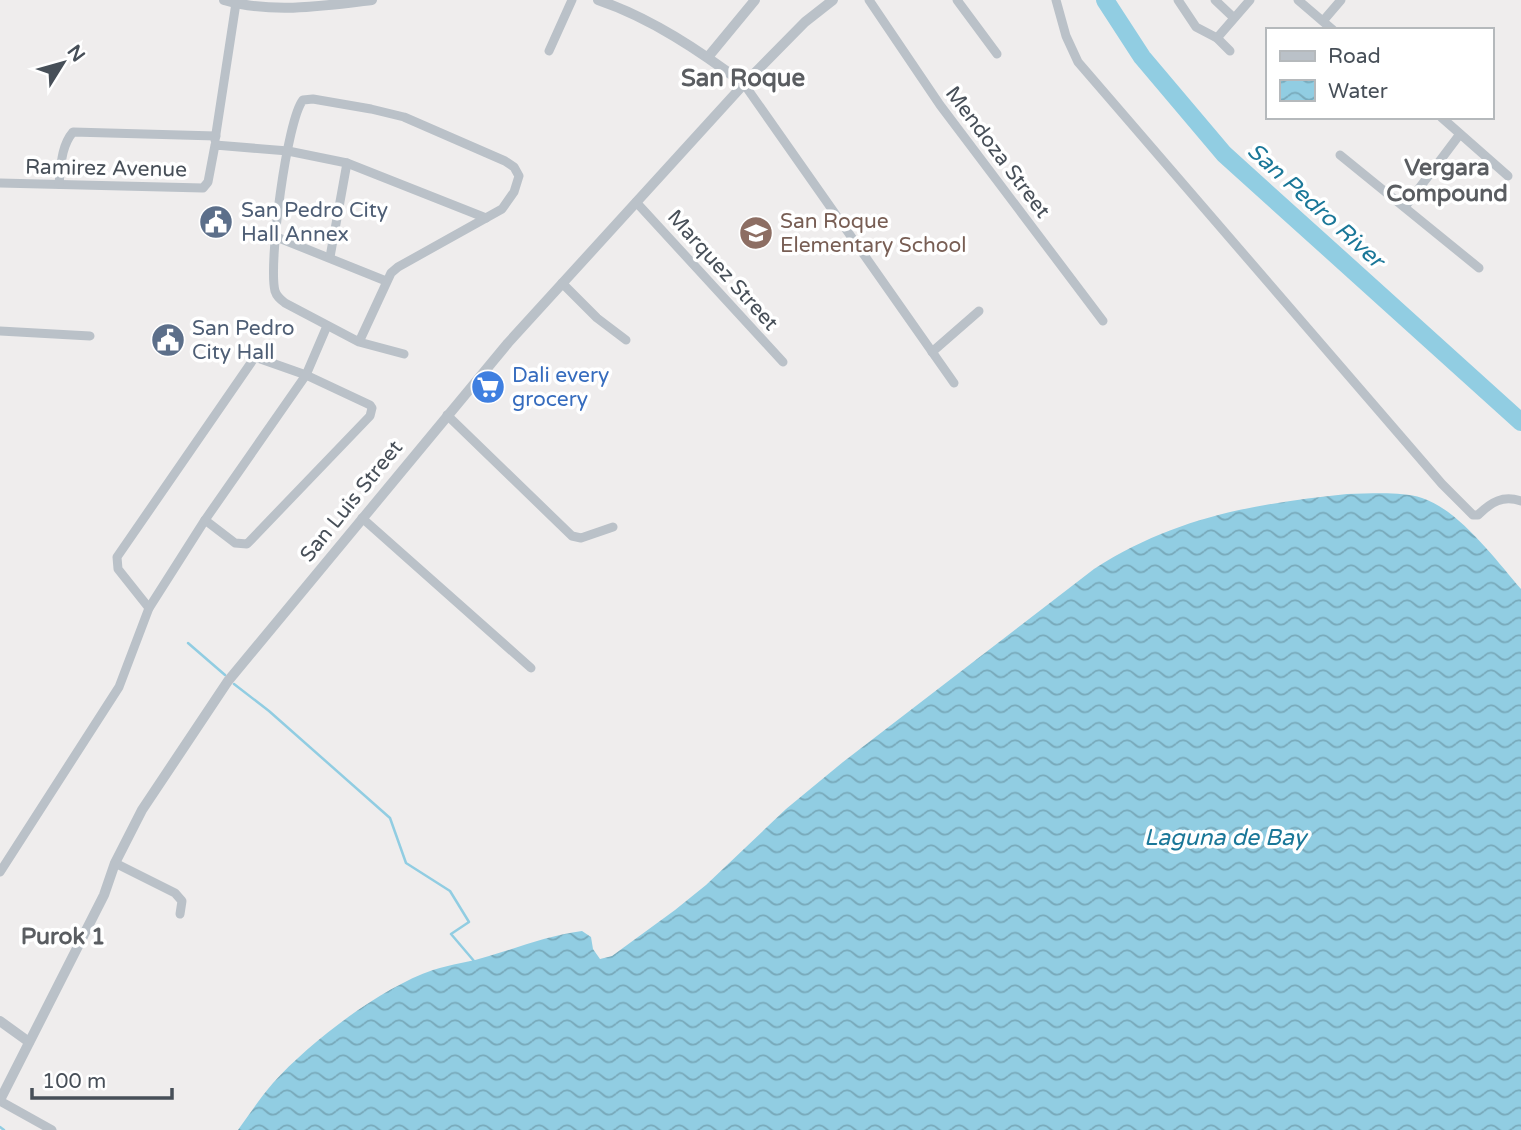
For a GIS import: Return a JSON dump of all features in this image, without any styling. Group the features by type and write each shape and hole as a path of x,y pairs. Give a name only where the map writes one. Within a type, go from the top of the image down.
{"street":[{"path":"224,0 236,4 366,0"},
{"path":"549,51 572,0"},
{"path":"598,0 654,25 708,57 744,84 954,383"},
{"path":"708,57 755,0"},
{"name":"San Luis Street","path":"0,1101 104,895 115,863 142,810 228,681 447,415 562,283 744,84 804,22 833,0"},
{"name":"Mendoza Street","path":"869,0 940,105 1103,321"},
{"path":"957,0 997,54"},
{"path":"1056,0 1077,62 1442,484 1473,515 1478,515 1499,499 1510,497 1521,500"},
{"path":"1178,0 1196,27 1216,38 1230,51"},
{"path":"1215,0 1234,18"},
{"path":"1216,38 1250,0"},
{"path":"1298,0 1331,28"},
{"path":"1323,21 1341,0"},
{"path":"215,141 236,4"},
{"path":"359,342 386,281 398,267 502,209 514,192 519,176 514,167 505,161 404,117 313,99 303,100 298,107 288,150 274,236 274,285 277,296 285,303 359,342 404,354"},
{"path":"1443,119 1508,176"},
{"path":"59,184 61,160 68,138 73,132 215,141 288,150 347,163 486,218"},
{"path":"1405,207 1461,134"},
{"name":"Ramirez Avenue","path":"0,183 203,188 208,182 215,141"},
{"path":"1340,155 1479,268"},
{"path":"330,257 347,163"},
{"name":"Marquez Street","path":"636,202 783,362"},
{"path":"274,236 386,281"},
{"path":"562,283 597,317 626,340"},
{"path":"932,352 979,311"},
{"path":"0,872 119,687 149,608 205,520 306,375 327,326"},
{"path":"0,331 90,336"},
{"path":"149,608 118,569 116,561 119,552 255,357 367,401 373,408 370,416 247,544 235,542 205,520"},
{"path":"447,415 572,536 582,538 612,527"},
{"path":"362,518 531,668"},
{"path":"115,863 175,893 182,901 180,914"},
{"path":"0,1021 29,1041"},
{"path":"0,1101 52,1130"}],"water":[{"name":"Laguna de Bay","path":"1347,494 1404,494 1436,504 1476,537 1521,589 1521,1130 238,1130 273,1083 306,1051 347,1018 412,978 547,938 582,931 591,937 593,949 600,959 612,956 706,885 786,809 843,762 1094,569 1124,551 1185,525 1247,508"}],"waterway":[{"name":"San Pedro River","path":"1105,0 1142,57 1224,154 1521,422"},
{"path":"188,643 225,675"},
{"path":"234,684 269,711 390,818 406,863 450,891 469,922 451,934 474,961"},
{"path":"0,1127 4,1130"}],"place":[{"name":"San Pedro City Hall Annex","path":"216,222"},
{"name":"San Roque Elementary School","path":"756,233"},
{"name":"San Pedro City Hall","path":"168,340"},
{"name":"Dali every grocery","path":"488,387"}],"district":[{"name":"San Roque","path":"743,78"},
{"name":"Vergara Compound","path":"1447,180"},
{"name":"Purok 1","path":"63,936"}]}
